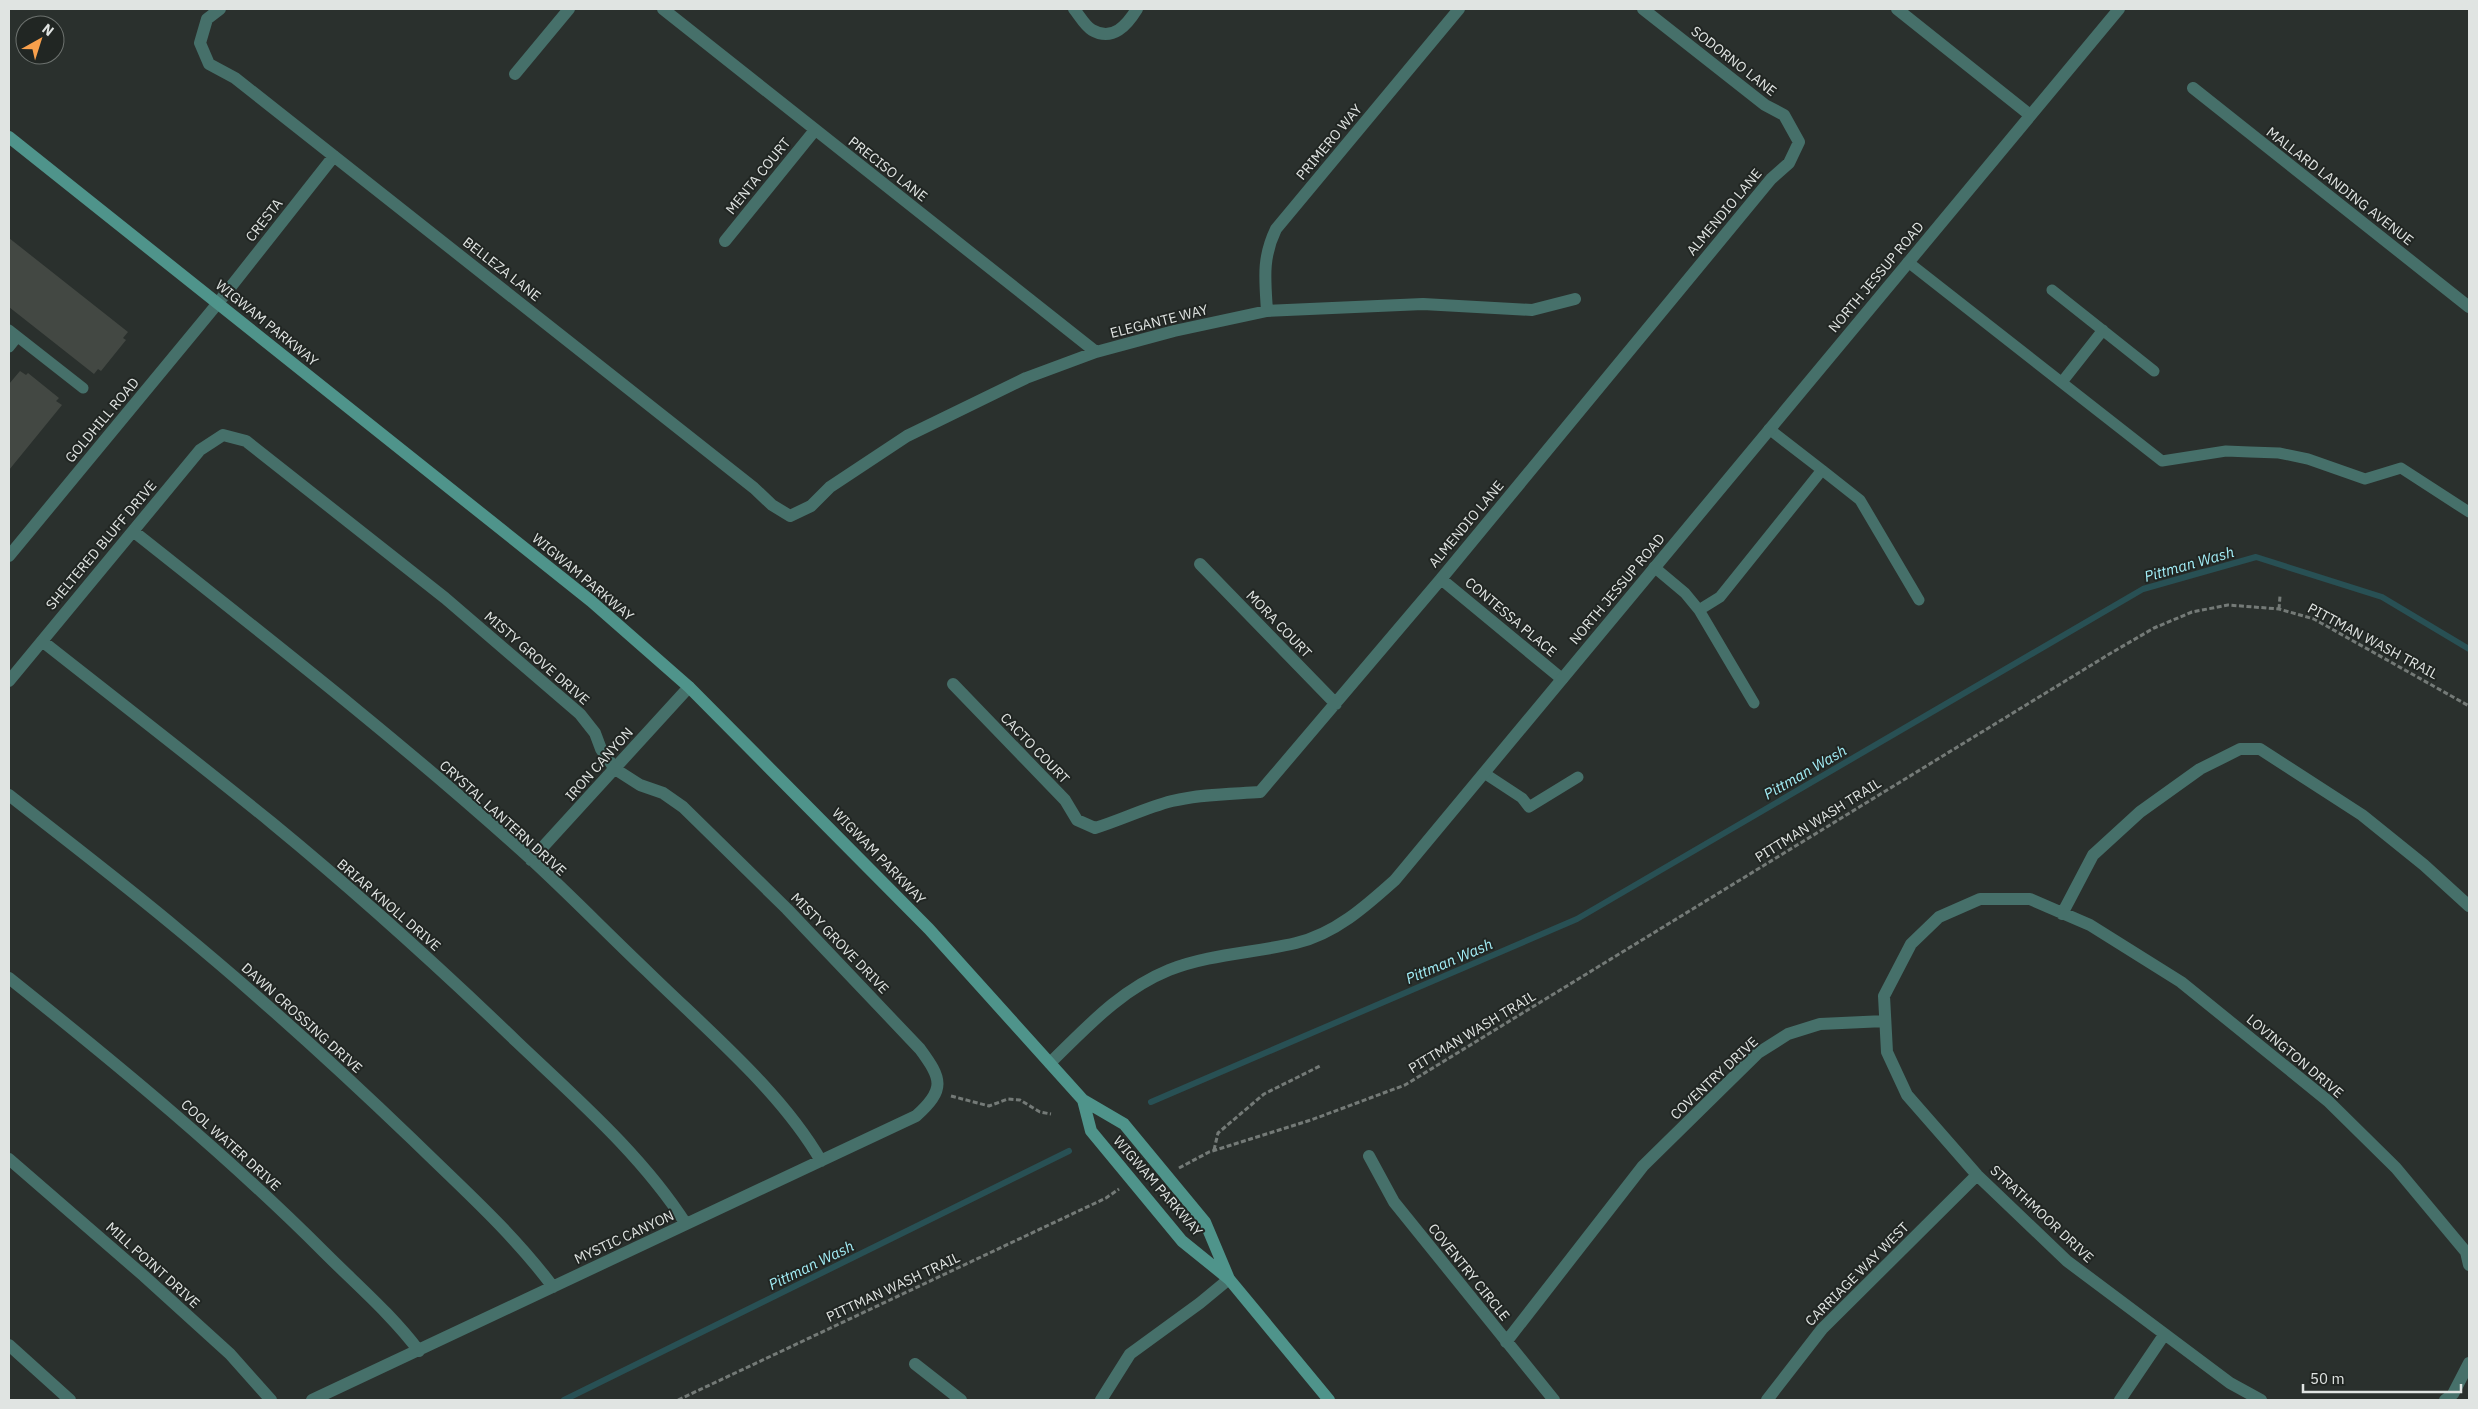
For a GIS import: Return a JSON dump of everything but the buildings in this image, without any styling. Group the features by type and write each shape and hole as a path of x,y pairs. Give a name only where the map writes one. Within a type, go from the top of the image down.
{"main road":[{"name":"WIGWAM PARKWAY","path":"9,137 591,601 689,687 929,929 1083,1100 1124,1124 1205,1222 1229,1278"},
{"name":"WIGWAM PARKWAY","path":"1083,1100 1091,1131 1182,1241 1229,1278 1328,1400"}],"street":[{"name":"BELLEZA LANE","path":"220,9 207,19 200,43 209,64 236,78 754,488 772,505 790,516"},
{"path":"515,74 569,9"},
{"name":"PRECISO LANE","path":"663,9 1096,352"},
{"path":"1074,9 1092,30 1110,34 1127,25 1137,9"},
{"name":"PRIMERO WAY","path":"1267,311 1264,272 1267,248 1276,229 1459,9"},
{"name":"SODORNO LANE","path":"1644,9 1765,105 1784,115 1799,142"},
{"path":"1897,9 2030,115"},
{"name":"NORTH JESSUP ROAD","path":"1050,1063 1102,1012 1135,986 1170,970 1209,958 1298,943 1331,929 1362,909 1395,880 2119,9"},
{"name":"MALLARD LANDING AVENUE","path":"2193,88 2469,307"},
{"name":"MENTA COURT","path":"725,241 815,130"},
{"name":"ALMENDIO LANE","path":"1095,828 1130,814 1173,801 1204,795 1260,792 1441,579 1771,179 1789,163 1799,142"},
{"name":"CRESTA","path":"218,303 334,156"},
{"name":"ELEGANTE WAY","path":"790,516 811,506 830,487 907,436 1026,378 1096,352 1174,331 1267,311 1423,304 1532,310 1575,299"},
{"name":"GOLDHILL ROAD","path":"9,556 218,303"},
{"name":"SHELTERED BLUFF DRIVE","path":"9,681 200,450 223,435"},
{"name":"MISTY GROVE DRIVE","path":"223,435 246,441 453,604 580,714 595,733 601,749 615,769 640,785 664,793 683,807 787,909 920,1049 934,1069 937,1090"},
{"name":"CRYSTAL LANTERN DRIVE","path":"133,531 361,713 532,860 745,1068 791,1116 821,1162"},
{"name":"MORA COURT","path":"1200,564 1336,704"},
{"name":"CONTESSA PLACE","path":"1441,579 1562,679"},
{"name":"BRIAR KNOLL DRIVE","path":"42,641 272,823 373,909 480,1006 608,1130 669,1196 686,1224"},
{"name":"CACTO COURT","path":"953,684 1065,800 1077,820 1095,828"},
{"name":"IRON CANYON","path":"532,860 689,687"},
{"path":"1885,1021 1884,996 1911,944 1939,917 1980,899 2030,899 2062,914 2093,855 2140,812 2200,769 2240,749 2260,749 2362,815 2424,865 2469,906"},
{"name":"DAWN CROSSING DRIVE","path":"9,795 180,930 287,1023 381,1109 490,1215 524,1251 553,1287"},
{"name":"LOVINGTON DRIVE","path":"2062,914 2090,925 2181,982 2328,1101 2396,1168 2466,1252 2469,1265"},
{"name":"COOL WATER DRIVE","path":"9,978 190,1127 301,1229 404,1332 419,1351"},
{"name":"STRATHMOOR DRIVE","path":"1885,1021 1887,1052 1907,1095 1977,1175 2067,1262 2164,1336 2230,1383 2261,1400"},
{"name":"COVENTRY DRIVE","path":"1506,1342 1643,1166 1758,1053 1788,1034 1820,1024 1885,1021"},
{"name":"MYSTIC CANYON","path":"312,1400 916,1116 931,1102 937,1090"},
{"name":"COVENTRY CIRCLE","path":"1369,1156 1394,1202 1554,1400"},
{"name":"MILL POINT DRIVE","path":"9,1159 144,1276 230,1354 271,1400"},
{"name":"CARRIAGE WAY WEST","path":"1767,1400 1822,1329 1977,1175"},
{"path":"1101,1400 1130,1354 1200,1303 1229,1278"},
{"path":"2120,1400 2164,1336"},
{"path":"9,1346 70,1400"},
{"path":"2444,1400 2453,1394 2469,1363"},
{"path":"915,1364 961,1400"}],"lane":[{"path":"1908,262 2162,461 2226,451 2279,453 2308,459 2365,479 2400,468 2469,512"},
{"path":"2052,290 2154,371"},
{"path":"2062,382 2103,330"},
{"path":"9,347 13,333 83,388"},
{"path":"1769,429 1860,500 1919,600"},
{"path":"1699,610 1720,597 1822,470"},
{"path":"1654,568 1685,593 1699,610 1754,703"},
{"path":"1484,772 1522,798 1528,807 1578,777"}],"path":[{"path":"2279,609 2280,596"},
{"name":"PITTMAN WASH TRAIL","path":"1180,1168 1214,1151 1310,1120 1405,1085 2154,628 2192,612 2228,605 2279,609 2322,624 2469,706"},
{"path":"1214,1151 1218,1133 1264,1094 1320,1066"},
{"path":"937,1090 988,1106 1008,1099 1020,1100 1040,1112 1051,1114"},
{"name":"PITTMAN WASH TRAIL","path":"678,1400 995,1251 1116,1191"}],"waterway":[{"name":"Pittman Wash","path":"1151,1102 1577,919 2143,589 2256,557 2382,597 2469,649"},
{"name":"Pittman Wash","path":"564,1400 1069,1151"}]}
